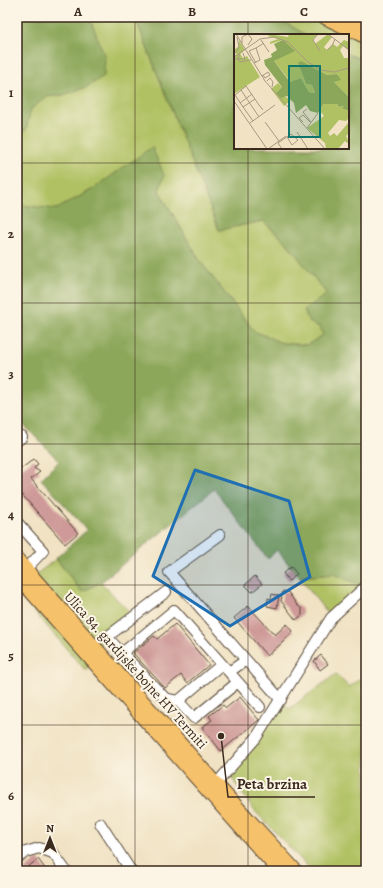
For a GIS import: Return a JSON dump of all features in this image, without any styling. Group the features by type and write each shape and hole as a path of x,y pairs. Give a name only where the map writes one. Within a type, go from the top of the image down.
{"highway":[{"path":"326,17 366,36"},
{"path":"358,17 366,20"}],"main road":[{"name":"Ulica 84. gardijske bojne HV Termiti","path":"20,568 296,871"},
{"name":"Ulica 84. gardijske bojne HV Termiti","path":"20,568 279,871"}],"street":[{"path":"17,522 43,551 20,568"},
{"path":"220,535 169,572 281,700"},
{"path":"216,784 256,738 331,618 365,587"},
{"path":"166,592 107,637 165,698 178,701 194,718 238,682"},
{"path":"122,653 174,610 260,707"},
{"path":"229,672 246,660"},
{"path":"178,701 222,664"},
{"path":"100,823 132,871"},
{"path":"17,858 26,852 39,848 53,853 66,871"}],"highlighted area":[{"path":"195,470 289,501 310,577 230,626 153,576"}],"green space":[{"path":"17,17 86,17 91,21 105,57 104,76 87,87 63,95 46,97 31,109 26,130 17,132"},
{"path":"86,17 135,17 219,230 263,221 286,242 327,294 309,322 320,327 323,335 307,345 282,343 254,331 200,261 159,191 164,175 93,189 56,210 19,205 17,202 17,132 26,130 31,109 46,97 63,95 91,21"},
{"path":"135,17 275,17 304,34 234,34 234,149 349,149 349,54 366,62 366,585 365,587 334,574 299,577 277,550 268,559 214,489 101,582 82,592 56,558 87,530 41,479 59,461 17,418 17,202 20,205 57,209 93,189 152,147 164,175 159,191 200,261 254,331 282,343 307,345 323,335 320,327 309,322 304,310 327,294 286,242 263,221 219,230"},
{"path":"275,17 366,17 366,61 349,54 349,34 304,34"},
{"path":"56,559 82,592 101,582 132,615 102,641 86,671 17,592 17,589"},
{"path":"334,574 365,587 331,618 299,577"},
{"path":"336,674 349,687 366,675 366,871 312,871 254,810 229,774 281,700 289,709"}],"building":[{"path":"34,459 38,464 34,468 40,472 31,479 78,533 65,544 17,489 17,463 22,468"},
{"path":"291,567 297,574 289,581 283,573"},
{"path":"255,576 262,584 252,592 245,585"},
{"path":"283,591 288,592 297,605 302,609 302,615 296,620 281,601"},
{"path":"272,594 279,596 277,608 267,606 268,598 271,599"},
{"path":"248,606 275,635 287,624 293,631 267,656 234,618"},
{"path":"175,624 209,665 187,683 181,675 165,688 133,653 154,636 157,639"},
{"path":"321,655 328,664 320,670 314,661"},
{"path":"240,697 259,720 221,751 202,727 212,720 209,716 223,705 226,708"},
{"path":"38,859 47,871 23,871"}],"place":[{"name":"Peta brzina","path":"221,736"}]}
